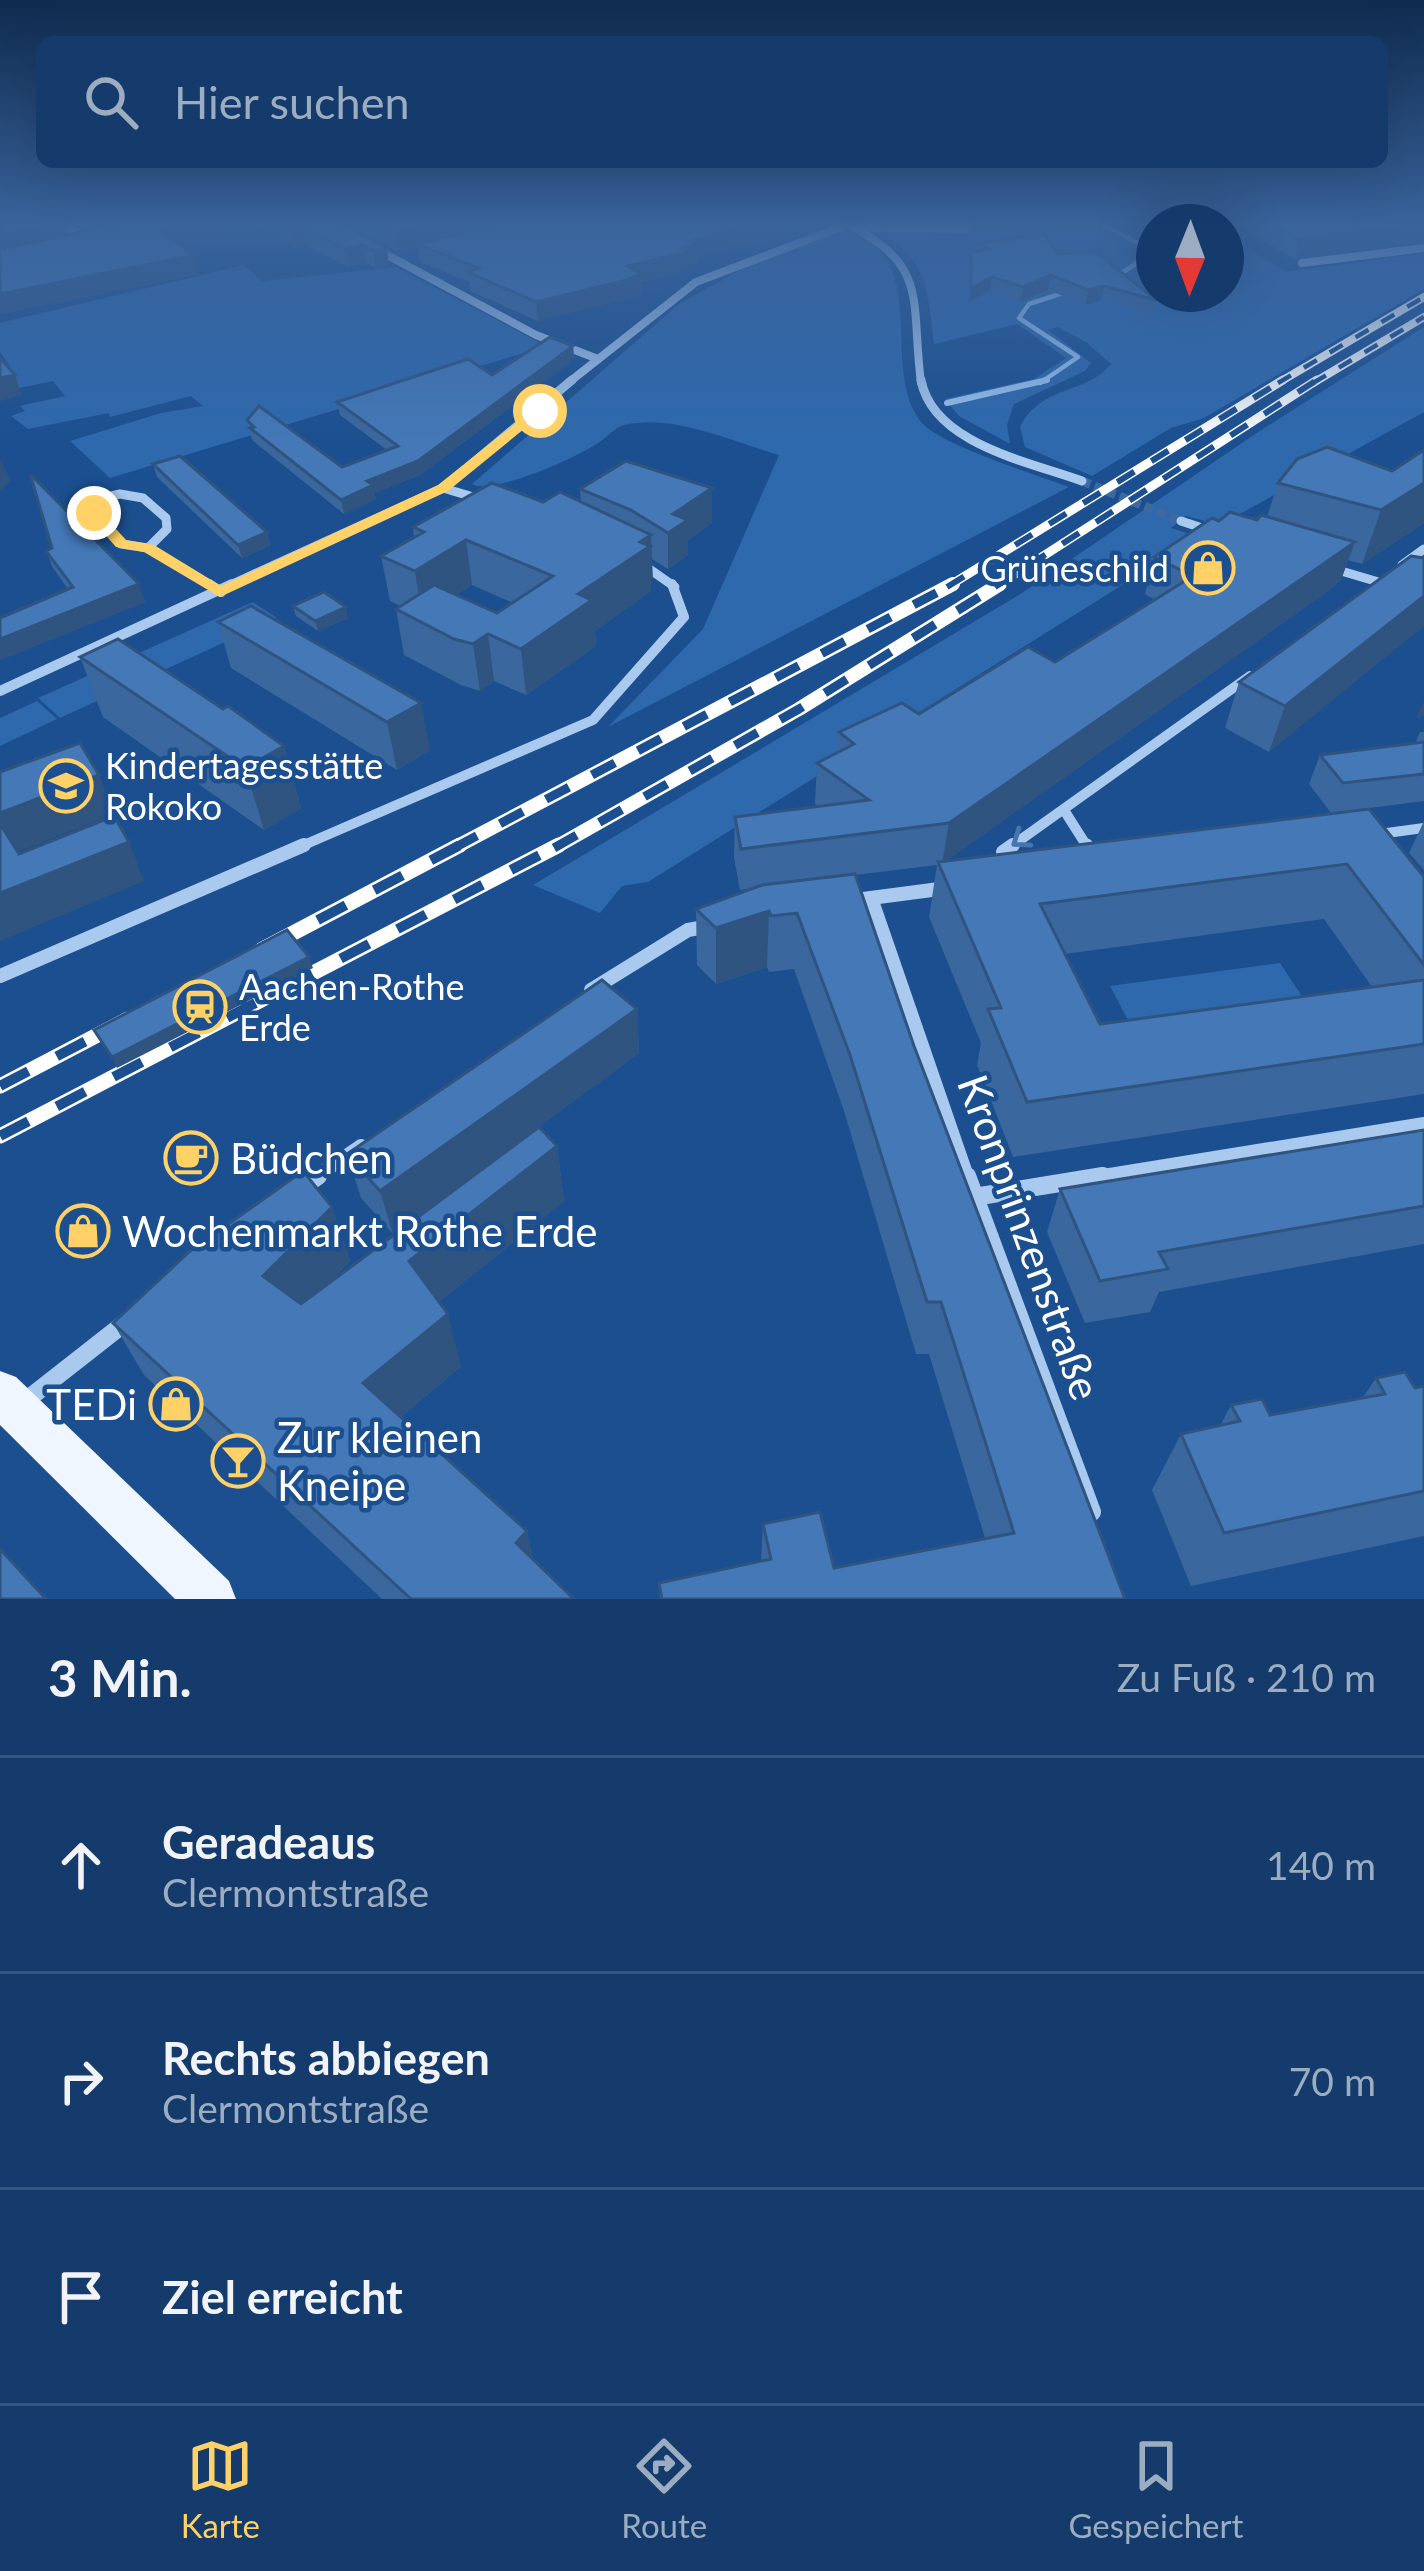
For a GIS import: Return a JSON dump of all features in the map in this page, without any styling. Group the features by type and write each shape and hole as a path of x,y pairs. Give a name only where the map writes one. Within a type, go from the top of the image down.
{"main road":[{"path":"8,1401 211,1599"}],"street":[{"path":"462,296 536,335 598,359"},
{"path":"0,691 443,488 680,296"},
{"path":"914,296 921,384 928,404 968,435 1082,482"},
{"path":"443,488 500,507"},
{"path":"148,548 167,529 166,518 145,495 134,491 98,500 94,513 121,544 148,548 220,592"},
{"path":"1181,520 1232,537"},
{"path":"1360,595 1424,549"},
{"path":"0,976 593,720 685,617 684,599 676,585 623,555"},
{"path":"1315,563 1401,589"},
{"path":"997,882 1018,879 1003,852 1254,673"},
{"path":"1064,810 1101,868 1080,871"},
{"path":"1367,851 1356,837 1424,828"},
{"path":"831,903 955,887"},
{"name":"Kronprinzenstraße","path":"871,898 913,1008 974,1197 1099,1532"},
{"path":"578,999 688,930 730,922"},
{"path":"974,1197 1424,1124"},
{"path":"277,1205 371,1140"},
{"path":"8,1401 144,1308"}],"shaded area":[{"path":"115,296 450,296 546,346 110,478 70,441 161,413 203,406 191,396 110,417 109,413 28,429 11,416 25,411 20,406 65,396 53,381 5,391 11,368 0,352 0,323"},
{"path":"694,296 898,296 904,374 910,401 923,424 970,450 1069,487 608,727 703,629 779,455 703,431 643,422 620,427 583,452 532,474 496,485 472,484"},
{"path":"927,296 1136,296 1136,312 1244,312 1244,296 1413,296 1204,418 1171,428 1092,476 1025,447 1020,427 1040,404 1111,364 1086,342 1057,327 1048,330 1091,363 1085,371 1014,404 1007,425 1010,444 959,416 945,399 1034,379 1066,358 1017,324 934,344"},
{"path":"1424,327 1424,412 1220,525 1186,516 1171,528 1199,537 648,882 622,886 600,913 533,885 1019,595 1258,432"},
{"path":"253,602 277,618 60,718 38,698"},
{"path":"37,701 57,719 0,746 0,718"},
{"path":"1280,963 1303,998 1129,1022 1110,986"}],"building":[{"path":"522,296 562,296 536,302"},
{"path":"550,337 573,346 418,461 367,481 373,485 341,500 250,428 254,427 247,420 259,406 342,467 398,446 337,402 468,359 492,375"},
{"path":"0,358 15,375 0,378"},
{"path":"1327,447 1392,471 1424,450 1424,483 1381,510 1278,483 1297,459"},
{"path":"180,456 267,532 238,545 153,464"},
{"path":"626,461 712,488 673,514 688,520 668,533 631,510 580,489"},
{"path":"30,474 139,584 0,639 0,618 73,587 46,551 52,548"},
{"path":"492,483 543,502 560,492 651,535 640,542 650,546 578,594 592,600 521,649 488,634 473,644 454,639 396,609 434,585 497,613 553,576 466,540 415,571 381,556 424,532 413,527"},
{"path":"1230,512 1257,520 1261,515 1355,542 949,823 741,849 735,817 869,800 817,763 854,744 839,732 902,703 919,714 1028,647 1055,662 1193,576 1154,557 1212,518 1219,521"},
{"path":"1411,556 1424,558 1424,596 1285,706 1239,682"},
{"path":"324,592 346,607 315,621 293,606"},
{"path":"251,606 421,703 387,722 218,622"},
{"path":"118,639 284,746 245,768 80,657"},
{"path":"1424,742 1424,774 1343,783 1320,755"},
{"path":"80,743 99,775 0,813 0,772"},
{"path":"1369,809 1424,877 1424,965 1347,864 1040,904 1100,1024 1424,980 1424,1044 1027,1102 988,1009 1001,1008 938,862"},
{"path":"114,816 129,842 0,893 0,824 19,854"},
{"path":"855,874 914,1046 1125,1599 662,1599 659,1583 771,1559 763,1524 820,1512 834,1568 1014,1533 941,1302 927,1302 850,1055 797,913 771,916 769,911 716,928 696,909 762,885"},
{"path":"287,930 309,957 112,1057 94,1030"},
{"path":"602,980 637,1009 380,1191 347,1154"},
{"path":"539,1127 557,1146 409,1261 448,1314 363,1383 527,1531 516,1543 574,1599 411,1599 113,1323 189,1252 303,1171 332,1207 263,1276 301,1304"},
{"path":"1424,1130 1424,1206 1159,1252 1168,1269 1100,1281 1060,1189"},
{"path":"1405,1372 1415,1388 1424,1386 1424,1491 1224,1533 1181,1434 1240,1421 1231,1405 1262,1399 1270,1415 1385,1394 1376,1378"},
{"path":"0,1549 46,1599 0,1599"}],"waterway":[{"path":"1043,381 1078,357 1019,318 1029,304 1055,296"},
{"path":"1043,381 1047,380"},
{"path":"947,403 1043,381"}],"tunnel":[{"path":"1082,481 1181,521"}],"railway":[{"path":"1281,381 1424,297"},
{"path":"1313,383 1424,317"},
{"path":"995,587 1317,380"},
{"path":"947,587 1281,381"},
{"path":"454,848 953,584"},
{"path":"554,848 799,709 1000,584"},
{"path":"261,950 460,845"},
{"path":"0,1136 559,845"},
{"path":"0,1086 128,1019"}],"place":[{"name":"Grüneschild","path":"1208,568"},
{"name":"Kindertagesstätte Rokoko","path":"66,786"},
{"name":"Aachen-Rothe Erde","path":"200,1007"},
{"name":"Büdchen","path":"191,1158"},
{"name":"Wochenmarkt Rothe Erde","path":"83,1231"},
{"name":"TEDi","path":"176,1404"},
{"name":"Zur kleinen Kneipe","path":"238,1461"}],"route":[{"path":"94,513 121,544 148,548 220,592 443,488 540,411"}]}
